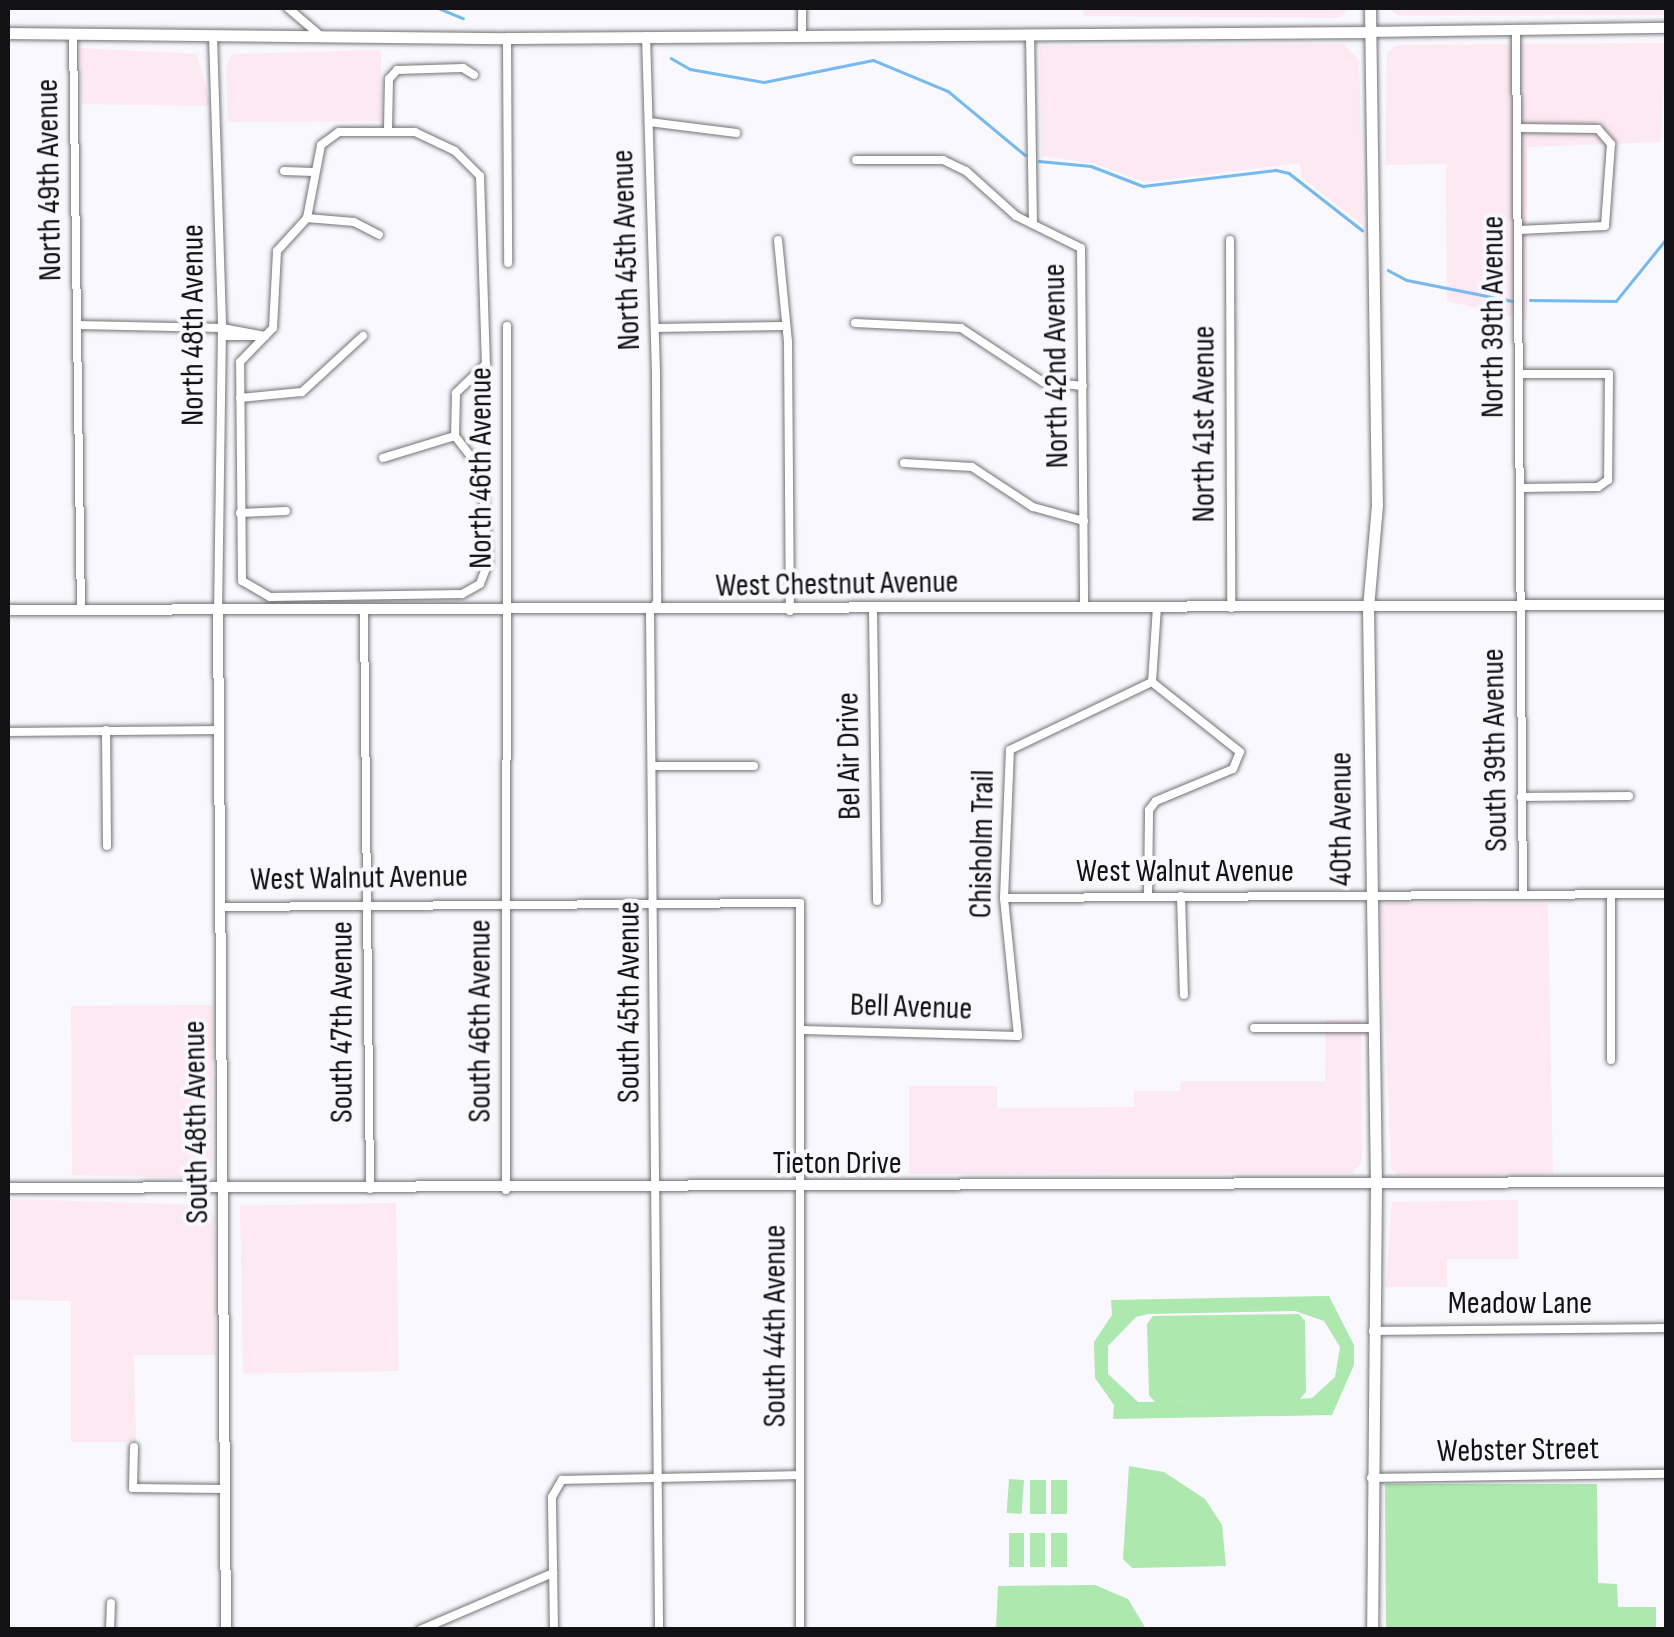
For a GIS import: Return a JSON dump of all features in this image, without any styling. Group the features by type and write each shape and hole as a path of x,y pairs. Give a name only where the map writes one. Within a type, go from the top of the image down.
{"main road":[{"name":"40th Avenue","path":"1370,8 1377,505 1368,607 1376,1186 1372,1630"},
{"path":"8,33 507,38 1370,32"}],"street":[{"path":"288,8 322,37"},
{"path":"802,8 802,36"},
{"path":"1370,32 1666,28"},
{"name":"North 39th Avenue","path":"1516,30 1520,605"},
{"name":"North 42nd Avenue","path":"1030,33 1033,224 1084,255 1084,608"},
{"name":"North 49th Avenue","path":"73,34 81,611"},
{"name":"North 48th Avenue","path":"214,36 222,332 218,613"},
{"name":"North 45th Avenue","path":"646,36 656,376"},
{"path":"507,38 508,262"},
{"path":"388,130 389,79 397,70 463,68 474,75"},
{"name":"North 45th Avenue","path":"649,122 736,133"},
{"path":"1519,128 1598,129 1611,144 1605,226 1519,230"},
{"path":"414,132 469,163 484,192 486,364 456,393 455,436 482,470 488,563 480,584 462,594 258,593 242,581 242,358 275,321 277,251 306,218 314,172 330,135 414,132"},
{"path":"856,160 943,160 1033,224"},
{"path":"284,171 314,172"},
{"path":"306,218 354,222 379,235"},
{"path":"486,238 506,238"},
{"path":"778,240 788,368 790,611"},
{"name":"North 41st Avenue","path":"1230,240 1231,608"},
{"path":"855,322 961,328 1043,382 1083,386"},
{"path":"78,325 265,336"},
{"name":"North 46th Avenue","path":"507,326 507,611"},
{"path":"654,328 784,326"},
{"path":"240,398 302,392 363,336"},
{"path":"1519,374 1609,374 1608,480 1598,487 1520,488"},
{"name":"South 45th Avenue","path":"656,376 657,602 650,612 659,1630"},
{"path":"383,458 455,436"},
{"path":"904,463 972,467 1033,508 1084,522"},
{"path":"240,513 286,511"},
{"name":"South 39th Avenue","path":"1520,605 1523,894"},
{"name":"West Chestnut Avenue","path":"8,610 364,613 1666,605"},
{"path":"1148,896 1149,810 1156,801 1232,769 1240,752 1152,682 1157,607"},
{"name":"Bel Air Drive","path":"873,610 876,901"},
{"name":"South 46th Avenue","path":"506,1190 507,611"},
{"name":"South 48th Avenue","path":"218,613 226,1630"},
{"name":"South 47th Avenue","path":"364,613 370,1190"},
{"name":"Chisholm Trail","path":"1018,1036 1004,898 1010,750 1152,682"},
{"path":"106,730 107,846"},
{"path":"8,732 219,730"},
{"path":"653,766 754,766"},
{"path":"1521,797 1629,796"},
{"path":"1611,894 1611,1060"},
{"name":"West Walnut Avenue","path":"1004,898 1666,894"},
{"path":"1181,896 1184,995"},
{"name":"West Walnut Avenue","path":"220,907 506,901 800,903"},
{"name":"South 44th Avenue","path":"800,903 800,1630"},
{"path":"1254,1028 1372,1028"},
{"name":"Bell Avenue","path":"803,1030 1018,1036"},
{"name":"Tieton Drive","path":"8,1188 223,1192 1666,1182"},
{"name":"Meadow Lane","path":"1373,1331 1666,1328"},
{"path":"134,1447 133,1488 225,1489"},
{"path":"554,1630 556,1488 575,1476 800,1474"},
{"name":"Webster Street","path":"1371,1478 1666,1474"},
{"path":"420,1630 553,1573"},
{"path":"110,1630 111,1603"}],"shaded area":[{"path":"1083,8 1351,8 1339,18 1083,16"},
{"path":"1387,8 1666,8 1666,15 1400,16"},
{"path":"1666,43 1661,142 1527,147 1527,320 1447,301 1446,164 1385,165 1387,52 1397,45"},
{"path":"1344,44 1359,60 1363,225 1302,178 1300,163 1145,182 1092,163 1041,156 1040,46"},
{"path":"80,48 197,54 211,106 81,104"},
{"path":"381,50 381,121 228,122 226,66 232,54"},
{"path":"1381,903 1548,904 1553,1174 1399,1175 1391,1169"},
{"path":"213,1005 212,1166 202,1178 72,1175 71,1006"},
{"path":"1361,1019 1362,1163 1352,1173 909,1174 909,1086 997,1086 997,1108 1134,1107 1134,1091 1180,1091 1181,1081 1325,1081 1326,1020"},
{"path":"8,1199 207,1205 214,1216 216,1355 134,1355 136,1442 71,1442 71,1301 8,1300"},
{"path":"1518,1200 1518,1259 1447,1259 1447,1287 1386,1287 1392,1202"},
{"path":"396,1203 399,1371 243,1374 240,1206"}],"green space":[{"path":"1329,1296 1354,1345 1354,1365 1332,1415 1113,1419 1114,1405 1095,1378 1094,1342 1112,1315 1111,1300","holes":["1295,1311 1324,1321 1340,1347 1335,1377 1312,1398 1300,1399 1306,1392 1305,1321 1299,1314 1153,1316 1147,1324 1149,1395 1155,1402 1138,1402 1108,1374 1108,1346 1136,1317 1148,1314"]},
{"path":"1129,1466 1164,1472 1205,1499 1222,1525 1226,1566 1132,1568 1123,1559"},
{"path":"1009,1479 1024,1480 1022,1514 1007,1513"},
{"path":"1030,1480 1046,1480 1046,1514 1030,1514"},
{"path":"1051,1480 1067,1480 1067,1514 1051,1514"},
{"path":"1385,1484 1597,1484 1598,1583 1617,1584 1618,1607 1656,1607 1656,1629 1386,1629"},
{"path":"1009,1533 1024,1533 1024,1567 1009,1567"},
{"path":"1030,1533 1045,1533 1045,1567 1030,1567"},
{"path":"1051,1533 1067,1533 1067,1567 1051,1567"},
{"path":"1095,1585 1128,1599 1146,1629 996,1629 998,1586"}],"waterway":[{"path":"438,8 463,18"},
{"path":"671,58 690,69 764,82 873,60 948,91 1025,155"},
{"path":"1039,161 1091,166 1143,186 1276,170 1289,173 1362,230"},
{"path":"1530,300 1616,301 1666,239"},
{"path":"1388,270 1407,280 1512,301"}]}
